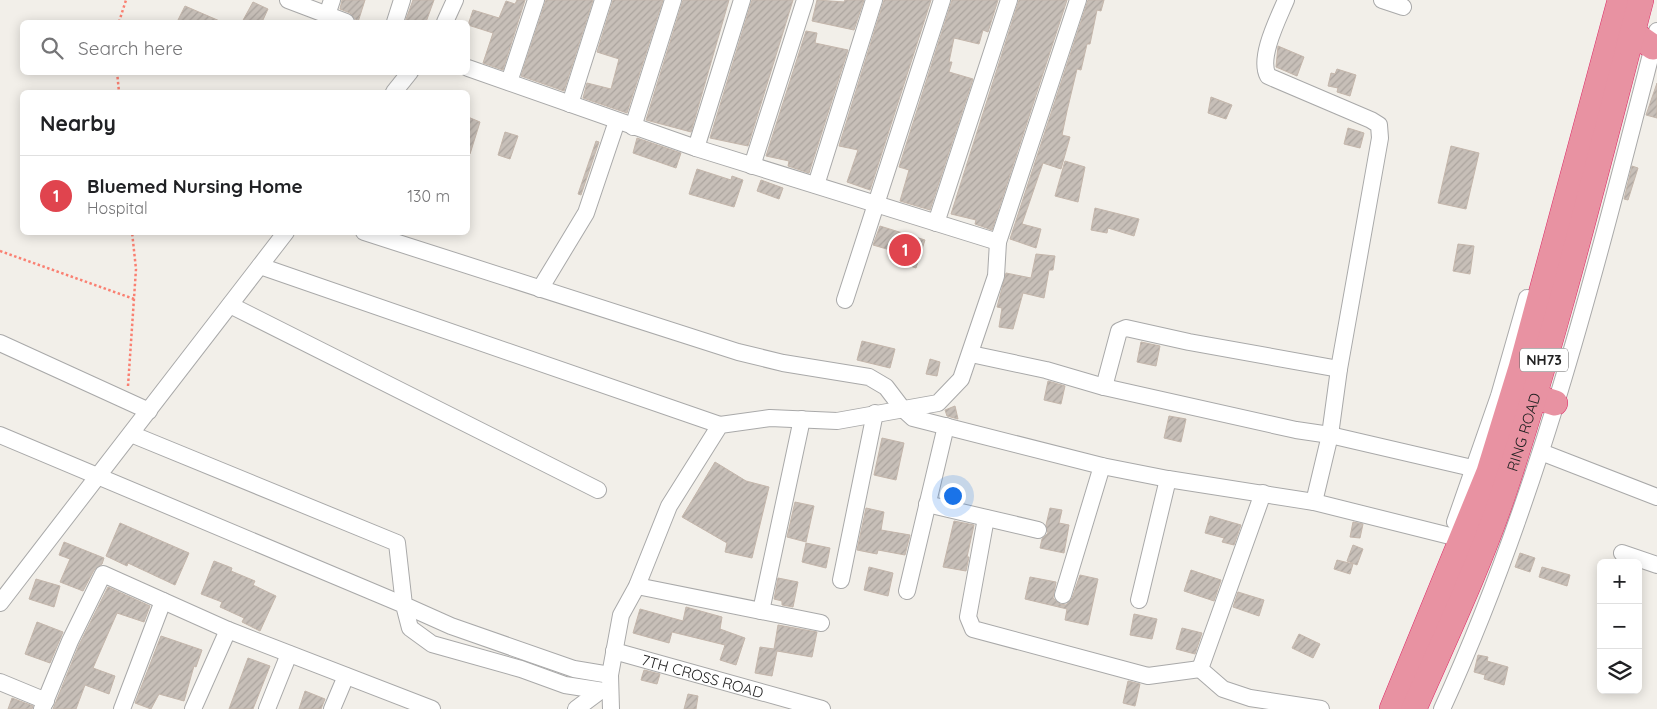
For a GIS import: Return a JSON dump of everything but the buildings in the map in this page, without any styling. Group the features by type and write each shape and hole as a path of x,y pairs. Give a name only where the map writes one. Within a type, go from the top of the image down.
{"highway":[{"name":"RING ROAD","path":"1392,709 1522,368 1592,81 1620,0"},
{"name":"RING ROAD","path":"1414,709 1473,576 1505,489 1544,399 1558,313 1641,0"},
{"path":"1632,33 1655,39"}],"street":[{"path":"288,0 330,8 344,20"},
{"path":"396,20 402,0"},
{"path":"446,20 455,0"},
{"path":"509,82 536,0"},
{"path":"570,104 603,0"},
{"path":"540,289 586,213 625,124 673,0"},
{"path":"696,148 742,0"},
{"path":"752,166 805,0"},
{"path":"816,186 874,0"},
{"path":"846,300 875,204 942,0"},
{"path":"936,223 1009,0"},
{"path":"260,266 720,425 770,418 837,420 938,403 961,379 971,354 996,276 998,242 1078,0"},
{"path":"1286,0 1265,57 1264,68 1268,76 1371,120 1379,125 1380,138 1339,369 1330,435 1314,502"},
{"path":"1382,0 1403,8"},
{"path":"1592,81 1608,0"},
{"path":"1442,709 1510,541 1541,452 1544,399 1655,39"},
{"path":"470,69 696,148 998,242"},
{"path":"396,90 408,75"},
{"path":"0,604 284,235"},
{"path":"373,235 738,352 783,363 869,377 886,387 902,408 913,418 1102,466 1168,479 1314,502 1450,536"},
{"path":"230,305 598,490"},
{"path":"1104,387 1119,331 1126,328 1189,342 1339,369"},
{"path":"0,343 149,411"},
{"path":"971,354 1046,370 1104,387 1296,430 1330,435 1482,470 1450,536 1379,709"},
{"path":"841,580 875,414"},
{"path":"761,612 802,419"},
{"path":"611,709 605,692 621,615 637,586 669,506 720,425"},
{"path":"907,591 946,426"},
{"path":"131,434 397,543 404,605 410,628 432,644 521,669 565,685 605,692"},
{"path":"0,435 99,475 451,626 574,669 610,675"},
{"path":"1541,452 1657,497"},
{"path":"1063,595 1102,466"},
{"path":"1139,600 1168,479"},
{"path":"1200,669 1263,493"},
{"path":"927,504 1038,530"},
{"path":"986,518 968,617 973,629 1148,676 1200,669"},
{"path":"1622,553 1657,565"},
{"path":"0,682 44,705 70,641 103,574 228,630 346,676 402,704 432,709"},
{"path":"637,586 761,612 821,622"},
{"path":"122,709 163,601"},
{"path":"193,709 228,630"},
{"name":"7TH CROSS ROAD","path":"614,651 822,709"},
{"path":"267,709 289,654"},
{"path":"1200,669 1223,690 1250,698 1321,709"},
{"path":"332,709 346,676"},
{"path":"576,709 605,692"}],"path":[{"path":"120,20 126,0"},
{"path":"117,75 119,90"},
{"path":"127,400 136,268 132,235"},
{"path":"0,251 134,299"}],"place":[{"name":"Bluemed Nursing Home","path":"905,250"}]}
